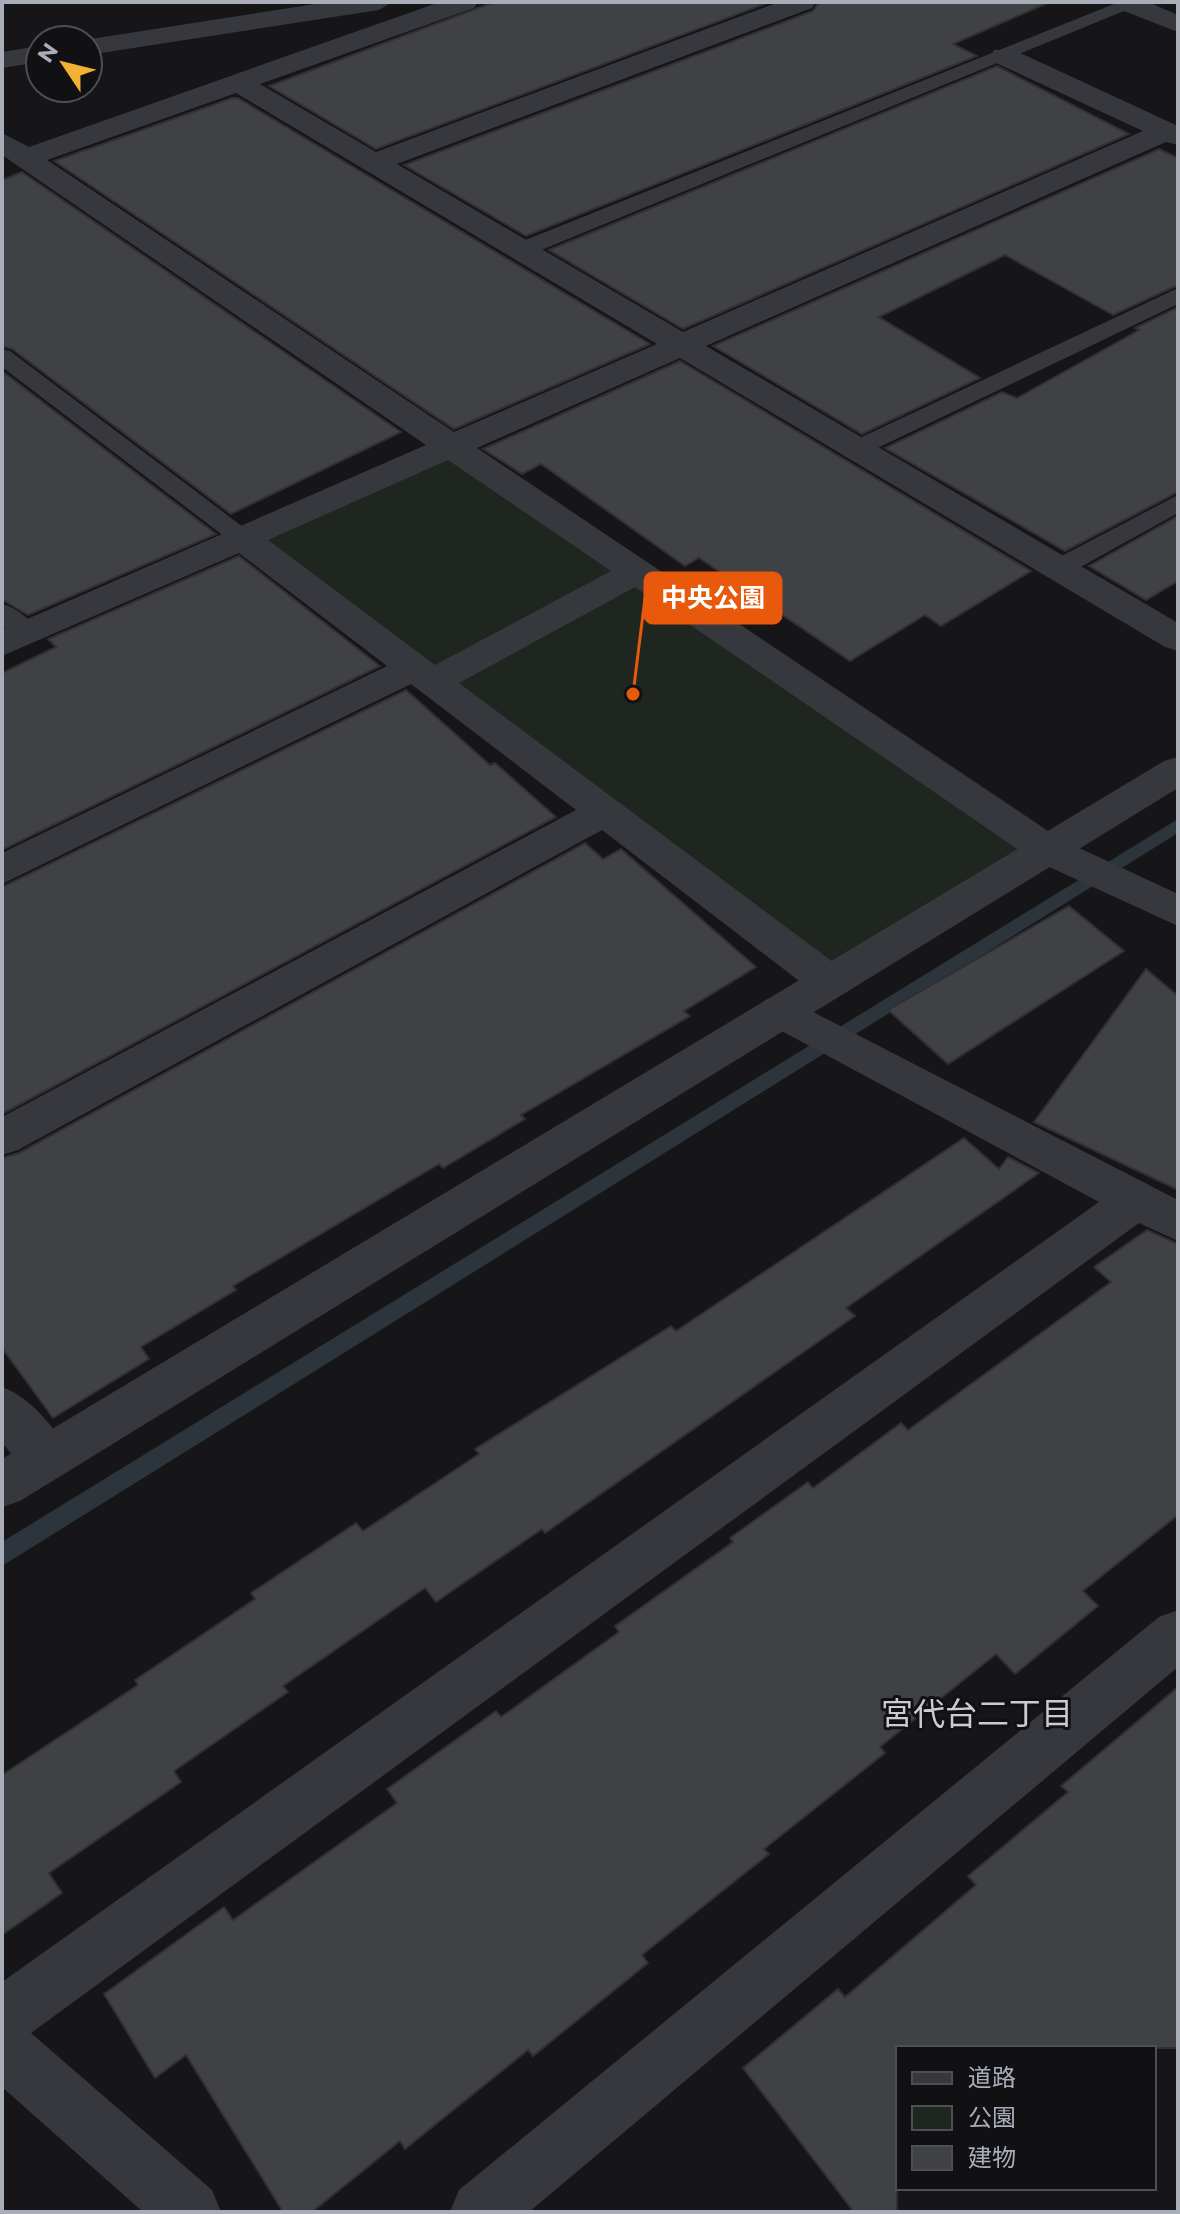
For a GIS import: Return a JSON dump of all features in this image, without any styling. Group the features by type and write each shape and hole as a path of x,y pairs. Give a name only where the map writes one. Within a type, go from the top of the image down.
{"street":[{"path":"104,45 379,2"},
{"path":"14,150 239,83 465,2"},
{"path":"374,163 803,2"},
{"path":"1128,3 1178,24"},
{"path":"1004,56 1172,134"},
{"path":"2,60 24,57"},
{"path":"239,83 1178,639"},
{"path":"14,638 679,344 1172,134"},
{"path":"14,150 1046,849 1178,911"},
{"path":"242,538 830,982"},
{"path":"2,870 423,675 638,571"},
{"path":"2,1485 1178,770"},
{"path":"2,1138 604,812"},
{"path":"2,2018 1157,1211 780,1011"},
{"path":"2,1408 46,1458"},
{"path":"481,2212 1178,1634"},
{"path":"2,2047 190,2212"}],"lane":[{"path":"521,250 1128,3"},
{"path":"856,449 1178,295"},
{"path":"2,356 242,538"},
{"path":"1059,568 1178,503"},
{"path":"2,612 14,638"}],"green space":[{"path":"452,445 1046,849 830,982 242,538"}],"building":[{"path":"494,2 770,2 376,149 269,86"},
{"path":"819,2 1050,2 953,44 977,56 526,236 404,165 813,11"},
{"path":"997,66 1129,134 683,329 549,250"},
{"path":"238,98 650,344 454,429 54,161"},
{"path":"1159,149 1178,158 1178,285 1113,315 1005,255 879,317 980,378 862,434 713,346"},
{"path":"22,172 401,432 231,514 12,349 2,346 2,180"},
{"path":"1178,307 1178,492 1065,551 885,448 1002,392 1017,398 1139,330 1135,328"},
{"path":"680,361 1031,571 941,626 925,615 850,661 699,558 685,566 541,464 522,474 483,449"},
{"path":"2,371 216,534 28,615 2,599"},
{"path":"1178,516 1178,581 1146,600 1089,566"},
{"path":"239,556 380,666 2,850 2,673 56,647 48,639"},
{"path":"406,690 490,765 495,763 556,817 2,1114 2,887"},
{"path":"585,843 603,859 621,849 756,967 684,1011 690,1016 521,1115 525,1119 443,1168 439,1164 233,1286 236,1290 141,1347 149,1359 53,1418 2,1348 2,1158 19,1153"},
{"path":"1069,906 1124,951 948,1064 888,1010"},
{"path":"1146,969 1178,996 1178,1190 1034,1122"},
{"path":"964,1138 999,1169 1008,1157 1039,1173 846,1308 855,1316 545,1533 542,1529 436,1602 425,1588 283,1686 288,1692 174,1771 181,1782 49,1873 62,1893 2,1935 2,1775 138,1685 135,1680 255,1599 251,1593 356,1523 363,1531 479,1454 475,1449 671,1326 676,1331"},
{"path":"1147,1230 1178,1244 1178,1515 1083,1591 1098,1606 1015,1674 996,1654 880,1747 885,1753 764,1849 769,1854 642,1955 648,1963 533,2056 528,2050 405,2149 400,2141 312,2212 283,2212 186,2055 155,2078 104,1994 224,1907 233,1920 397,1803 387,1789 496,1711 501,1717 619,1632 615,1626 733,1542 730,1538 808,1482 813,1488 901,1423 908,1430 1111,1282 1094,1267"},
{"path":"1178,1687 1178,2048 896,2046 897,2212 854,2212 743,2068 838,1989 845,1997 976,1885 968,1876 1068,1792 1061,1786"}],"waterway":[{"path":"2,1555 1178,825"}],"place":[{"name":"中央公園","path":"633,694"}],"district":[{"name":"宮代台二丁目","path":"977,1713"}]}
